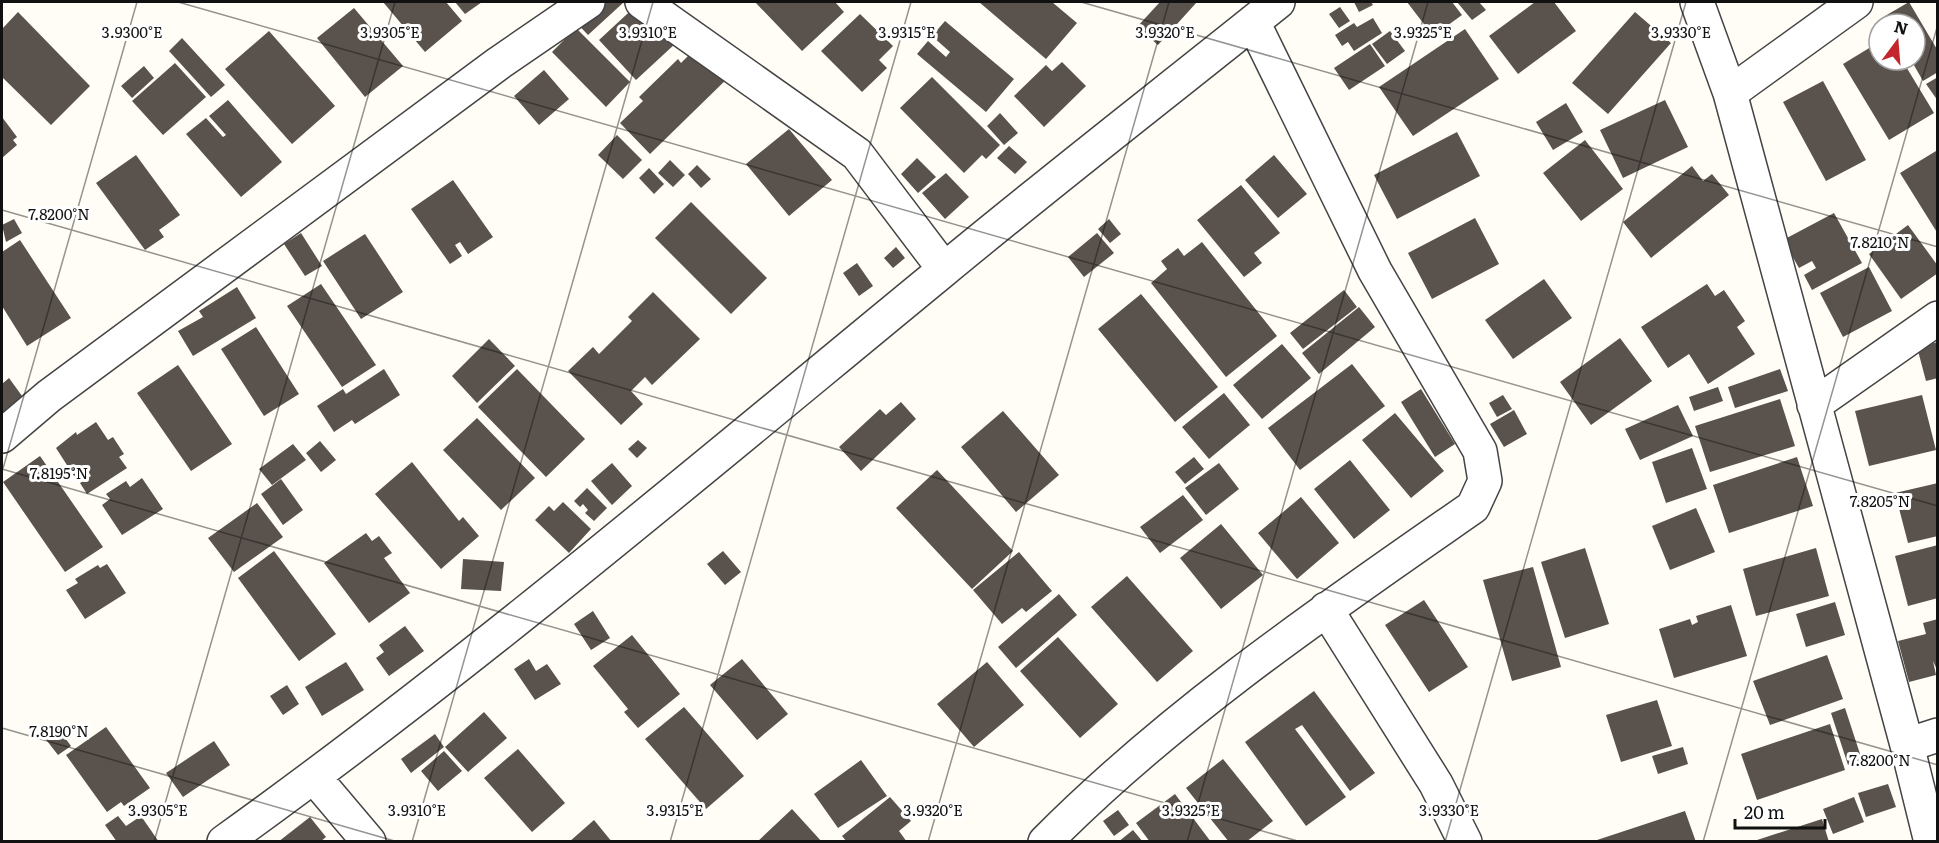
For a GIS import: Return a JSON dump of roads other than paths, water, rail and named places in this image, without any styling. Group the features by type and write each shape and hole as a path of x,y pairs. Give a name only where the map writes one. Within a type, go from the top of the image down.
{"street":[{"path":"2,436 49,396 499,63 588,2"},
{"path":"642,2 857,154 944,269"},
{"path":"224,842 314,777 659,505 944,269 1278,2"},
{"path":"1697,2 1730,93 1814,405 1922,740 1930,842"},
{"path":"1730,93 1856,2"},
{"path":"1045,842 1087,800 1240,673 1326,609 1473,507 1485,480 1480,452 1375,271 1253,22"},
{"path":"1814,405 1938,318"},
{"path":"1326,609 1436,784 1466,842"},
{"path":"314,777 369,842"}]}
